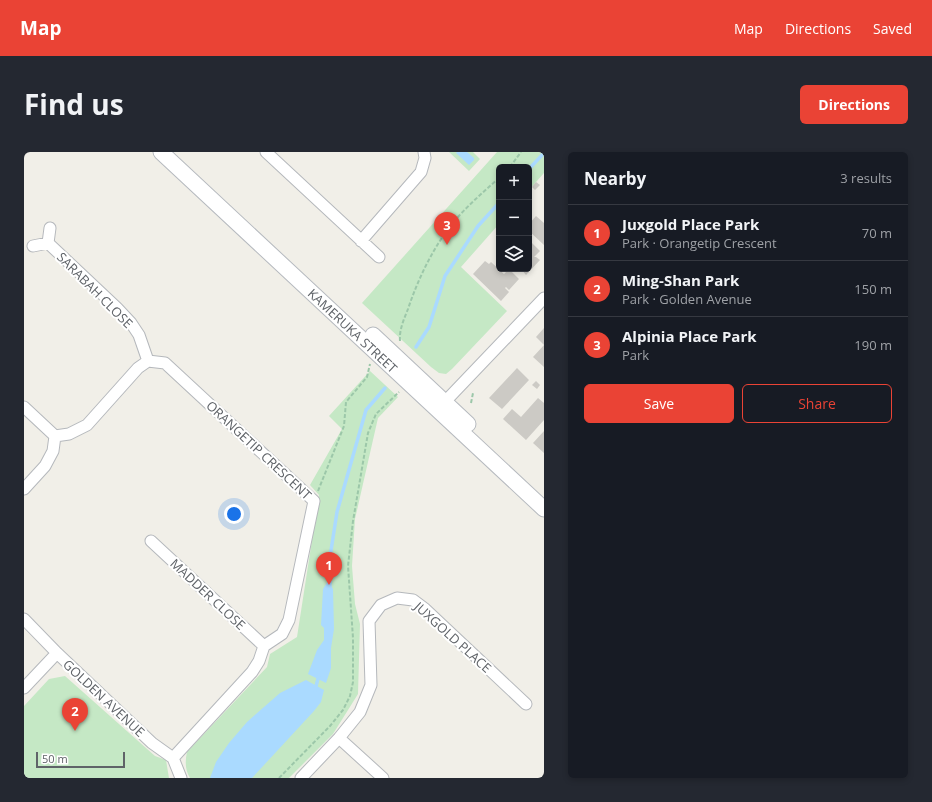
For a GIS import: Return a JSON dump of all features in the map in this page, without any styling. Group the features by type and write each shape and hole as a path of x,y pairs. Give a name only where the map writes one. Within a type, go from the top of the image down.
{"street":[{"name":"KAMERUKA STREET","path":"162,152 408,382 441,406 544,494"},
{"name":"KAMERUKA STREET","path":"176,152 441,406 544,509"},
{"path":"266,152 379,257"},
{"path":"361,240 421,172 426,158 424,152"},
{"name":"SARABAH CLOSE","path":"48,243 50,228"},
{"name":"SARABAH CLOSE","path":"33,246 48,243"},
{"name":"SARABAH CLOSE","path":"48,243 132,323 139,335 148,361"},
{"path":"441,406 544,298"},
{"path":"55,436 69,434 87,425 138,368 148,361"},
{"name":"ORANGETIP CRESCENT","path":"148,361 166,363 314,500 289,620 282,634 264,646"},
{"path":"24,407 55,436"},
{"path":"24,489 45,466 54,451 55,436"},
{"name":"MADDER CLOSE","path":"151,541 264,646"},
{"name":"JUXGOLD PLACE","path":"301,778 339,738 360,712 371,685 369,621 381,605 397,598 413,600 425,608 526,704"},
{"name":"GOLDEN AVENUE","path":"24,619 57,653 152,742 173,758"},
{"path":"181,778 173,758 252,672 259,661 264,646"},
{"path":"24,688 57,653"},
{"path":"339,738 383,778"}],"path":[{"path":"512,164 521,152"},
{"path":"404,345 399,340 402,327 414,290 434,250 451,225 478,196 496,181"},
{"path":"314,500 344,426 346,402 366,377 373,349"},
{"path":"279,778 330,726 343,710 350,696 353,682 353,638 348,566 353,521 368,433 376,414 408,382"},
{"path":"471,403 473,393"}],"green space":[{"path":"449,152 473,152 480,159 469,171"},
{"path":"497,152 544,152 544,173 532,187 532,164 496,164 496,227 461,267 507,311 446,374 439,373 431,367 362,303"},
{"path":"370,371 398,397 378,418 355,519 352,566 355,604 360,624 358,694 333,734 289,778 190,778 186,765 187,752 267,667 270,654 297,637 319,495 310,485 342,429 329,416"},
{"path":"65,676 155,756 166,760 169,778 24,778 24,706 49,679"}],"water":[{"path":"467,152 474,158 474,160 469,165 456,153"},
{"path":"328,581 333,589 334,629 331,648 331,668 326,683 308,674 317,650 324,640 324,628 321,625 323,589"},
{"path":"306,680 324,690 321,702 252,778 210,778 216,762 229,743 247,722 280,693"}],"building":[{"path":"536,182 540,185 535,190 532,187"},
{"path":"536,216 544,223 544,245 532,234 532,221"},
{"path":"532,243 540,251 534,257 540,260 532,269"},
{"path":"485,261 489,264 491,262 496,267 496,272 502,272 504,274 506,272 512,272 519,279 509,290 506,287 505,288 509,292 501,301 473,274"},
{"path":"544,328 544,345 536,337"},
{"path":"544,345 544,367 533,357"},
{"path":"517,368 529,380 502,409 489,398"},
{"path":"536,381 540,385 537,389 532,385"},
{"path":"538,398 544,403 544,420 526,440 503,419 512,409 521,417"},
{"path":"544,431 544,453 533,443"}],"waterway":[{"path":"532,166 544,153"},
{"path":"416,347 429,327 445,276 478,226 496,206"},
{"path":"330,588 330,557 337,512 366,410 385,388"},
{"path":"315,690 319,675"}],"place":[{"name":"Alpinia Place Park","path":"447,245"},
{"name":"Juxgold Place Park","path":"329,585"},
{"name":"Ming-Shan Park","path":"75,731"}]}
